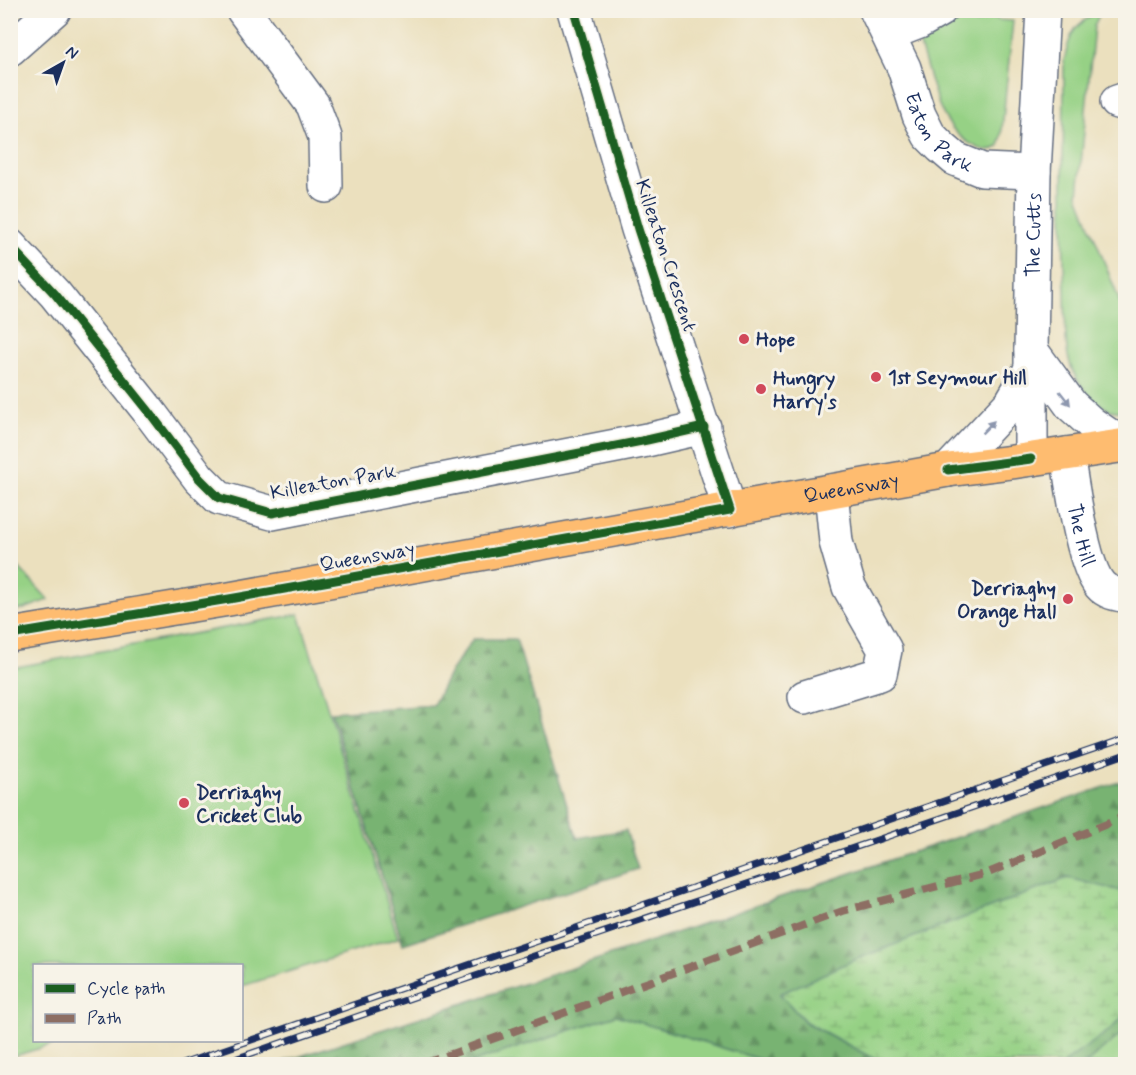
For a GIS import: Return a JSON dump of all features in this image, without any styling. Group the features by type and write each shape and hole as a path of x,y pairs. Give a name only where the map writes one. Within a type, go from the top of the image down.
{"main road":[{"name":"Queensway","path":"10,635 229,599 948,470 1124,445"}],"street":[{"path":"10,49 54,10"},
{"path":"243,10 313,105 325,137 326,186"},
{"name":"Killeaton Crescent","path":"574,10 638,229 730,510"},
{"name":"Eaton Park","path":"940,10 919,22 882,22 904,68 919,115 929,135 955,159 982,170 1034,172"},
{"name":"The Cutts","path":"1031,459 1034,172 1043,10"},
{"name":"Killeaton Park","path":"10,246 62,303 199,478 219,498 272,513 704,427"},
{"path":"948,470 1011,403 1031,359 1071,405 1092,424 1124,445"},
{"name":"The Hill","path":"1067,454 1089,563 1101,586 1117,595 1125,595"},
{"path":"805,697 880,674 885,650 849,587 836,542 831,491"}],"green space":[{"path":"1101,11 1094,26 1078,195 1125,315 1125,411 1105,408 1088,394 1075,375 1068,356 1066,340 1063,205 1064,61 1074,30"},
{"path":"990,14 998,20 1013,21 1001,139 999,147 983,150 960,136 949,124 936,96 916,35 961,15 976,23"},
{"path":"11,559 48,599 48,600 11,611"},
{"name":"Derriaghy Cricket Club","path":"299,614 398,938 243,986 243,964 33,964 33,1042 61,1042 11,1057 11,668"},
{"path":"473,639 516,639 577,838 626,830 638,869 403,944 331,712 433,705 450,672"},
{"path":"1125,780 1125,892 1067,878 852,961 780,994 806,1023 871,1057 893,1064 775,1064 616,1015 467,1064 276,1064 566,970"},
{"path":"1068,878 1125,892 1126,1013 1111,1029 1062,1064 893,1064 871,1057 806,1022 780,994 852,961"},
{"path":"1125,1013 1125,1031 1085,1064 1062,1064 1111,1029"},
{"path":"616,1015 775,1064 467,1064"},
{"path":"1125,1031 1125,1064 1085,1064"}],"railway":[{"path":"182,1064 1126,738"},
{"path":"221,1064 1126,754"}],"marked path":[{"path":"424,1064 843,911 988,873 1126,816"}],"cycle path":[{"path":"10,635 229,599 730,510 638,229 574,10"},
{"path":"10,246 55,294 199,478 219,498 272,513 704,427"},
{"path":"948,470 1031,459"}],"place":[{"name":"Hope","path":"744,339"},
{"name":"1st Seymour Hill","path":"876,377"},
{"name":"Hungry Harry's","path":"761,389"},
{"name":"Derriaghy Orange Hall","path":"1068,599"},
{"name":"Derriaghy Cricket Club","path":"184,803"}]}
